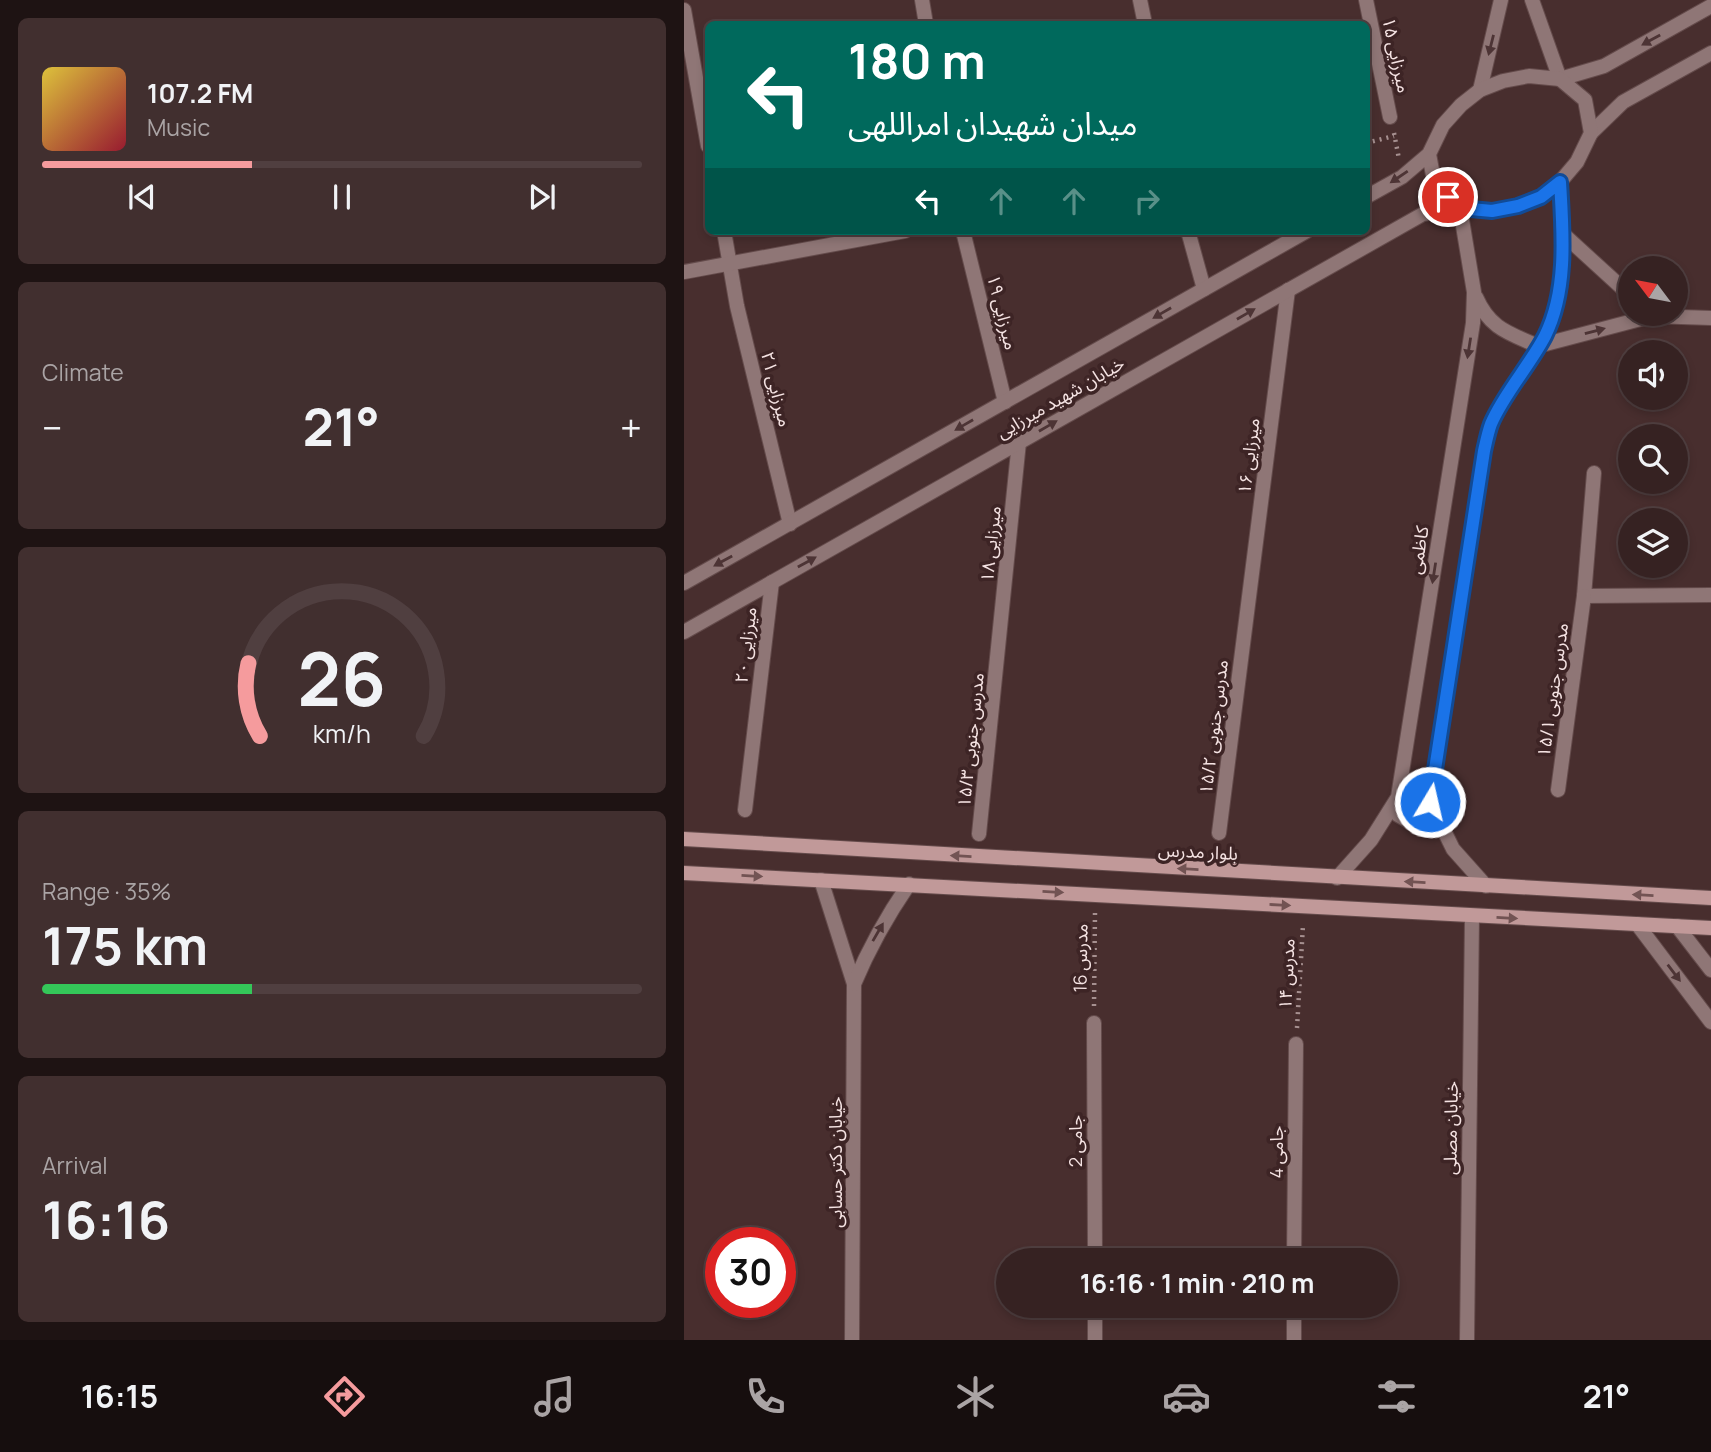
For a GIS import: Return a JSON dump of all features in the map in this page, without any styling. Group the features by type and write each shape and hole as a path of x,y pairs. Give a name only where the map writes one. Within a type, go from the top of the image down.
{"main road":[{"name":"بلوار مدرس","path":"684,839 1711,898"},
{"path":"684,873 1711,928"}],"street":[{"path":"922,0 926,21"},
{"path":"1140,0 1144,21"},
{"name":"میرزایی ۱۵","path":"1366,0 1390,117"},
{"path":"1480,90 1501,0"},
{"path":"1532,0 1560,79 1585,100 1591,133"},
{"path":"1370,195 1402,177 1429,154 1443,125 1461,105 1480,90 1503,81 1529,76 1560,79 1604,66 1711,6"},
{"path":"684,10 705,129"},
{"path":"1429,154 1435,186 1460,208 1492,211 1518,206 1541,197 1560,182 1578,162 1591,133 1623,102 1711,53"},
{"path":"1486,886 1453,849 1430,802 1484,451 1491,424 1554,314 1559,289 1563,234 1560,182"},
{"name":"خیابان شهید میرزایی","path":"684,632 1423,214 1460,208"},
{"name":"کاظمی","path":"1337,878 1371,840 1398,797 1473,323 1474,292 1460,208"},
{"path":"1563,234 1618,284"},
{"name":"میرزایی ۲۱","path":"725,235 737,306 790,524"},
{"path":"684,272 884,235"},
{"name":"میرزایی ۱۹","path":"964,235 1005,402"},
{"path":"1189,235 1204,289"},
{"name":"خیابان شهید میرزایی","path":"684,583 1300,235"},
{"name":"میرزایی ۱۶","path":"1245,626 1288,290"},
{"path":"1474,292 1483,313 1501,329 1538,346 1618,324"},
{"path":"1688,317 1711,318"},
{"name":"میرزایی ۱۸","path":"998,649 1019,442"},
{"name":"مدرس جنوبی ۱۵/۱","path":"1558,790 1584,596 1594,473"},
{"name":"میرزایی ۲۰","path":"745,810 772,582"},
{"path":"1584,596 1711,595"},
{"name":"مدرس جنوبی ۱۵/۲","path":"1219,833 1245,626"},
{"name":"مدرس جنوبی ۱۵/۳","path":"979,834 998,649"},
{"path":"1393,806 1398,815 1410,822 1425,815 1433,807"},
{"path":"821,880 854,984"},
{"path":"854,984 869,948 909,884"},
{"name":"خیابان مصلی","path":"1467,1340 1473,916"},
{"path":"1638,924 1711,1022"},
{"path":"1677,926 1711,970"},
{"name":"خیابان دکتر حسابی","path":"852,1340 854,984"},
{"name":"جامی 2","path":"1094,1023 1095,1248"},
{"name":"جامی 4","path":"1294,1248 1296,1044"},
{"path":"1095,1318 1095,1340"},
{"path":"1294,1318 1294,1340"}],"path":[{"path":"1390,117 1402,177"},
{"path":"1370,142 1394,136"},
{"name":"مدرس 16","path":"1094,1023 1095,895"},
{"name":"مدرس ۱۴","path":"1296,1044 1304,906"}],"route":[{"path":"1430,802 1484,451 1491,424 1544,337 1554,314 1559,289 1563,234 1560,182 1541,197 1518,206 1492,211 1460,208 1448,197"}]}
